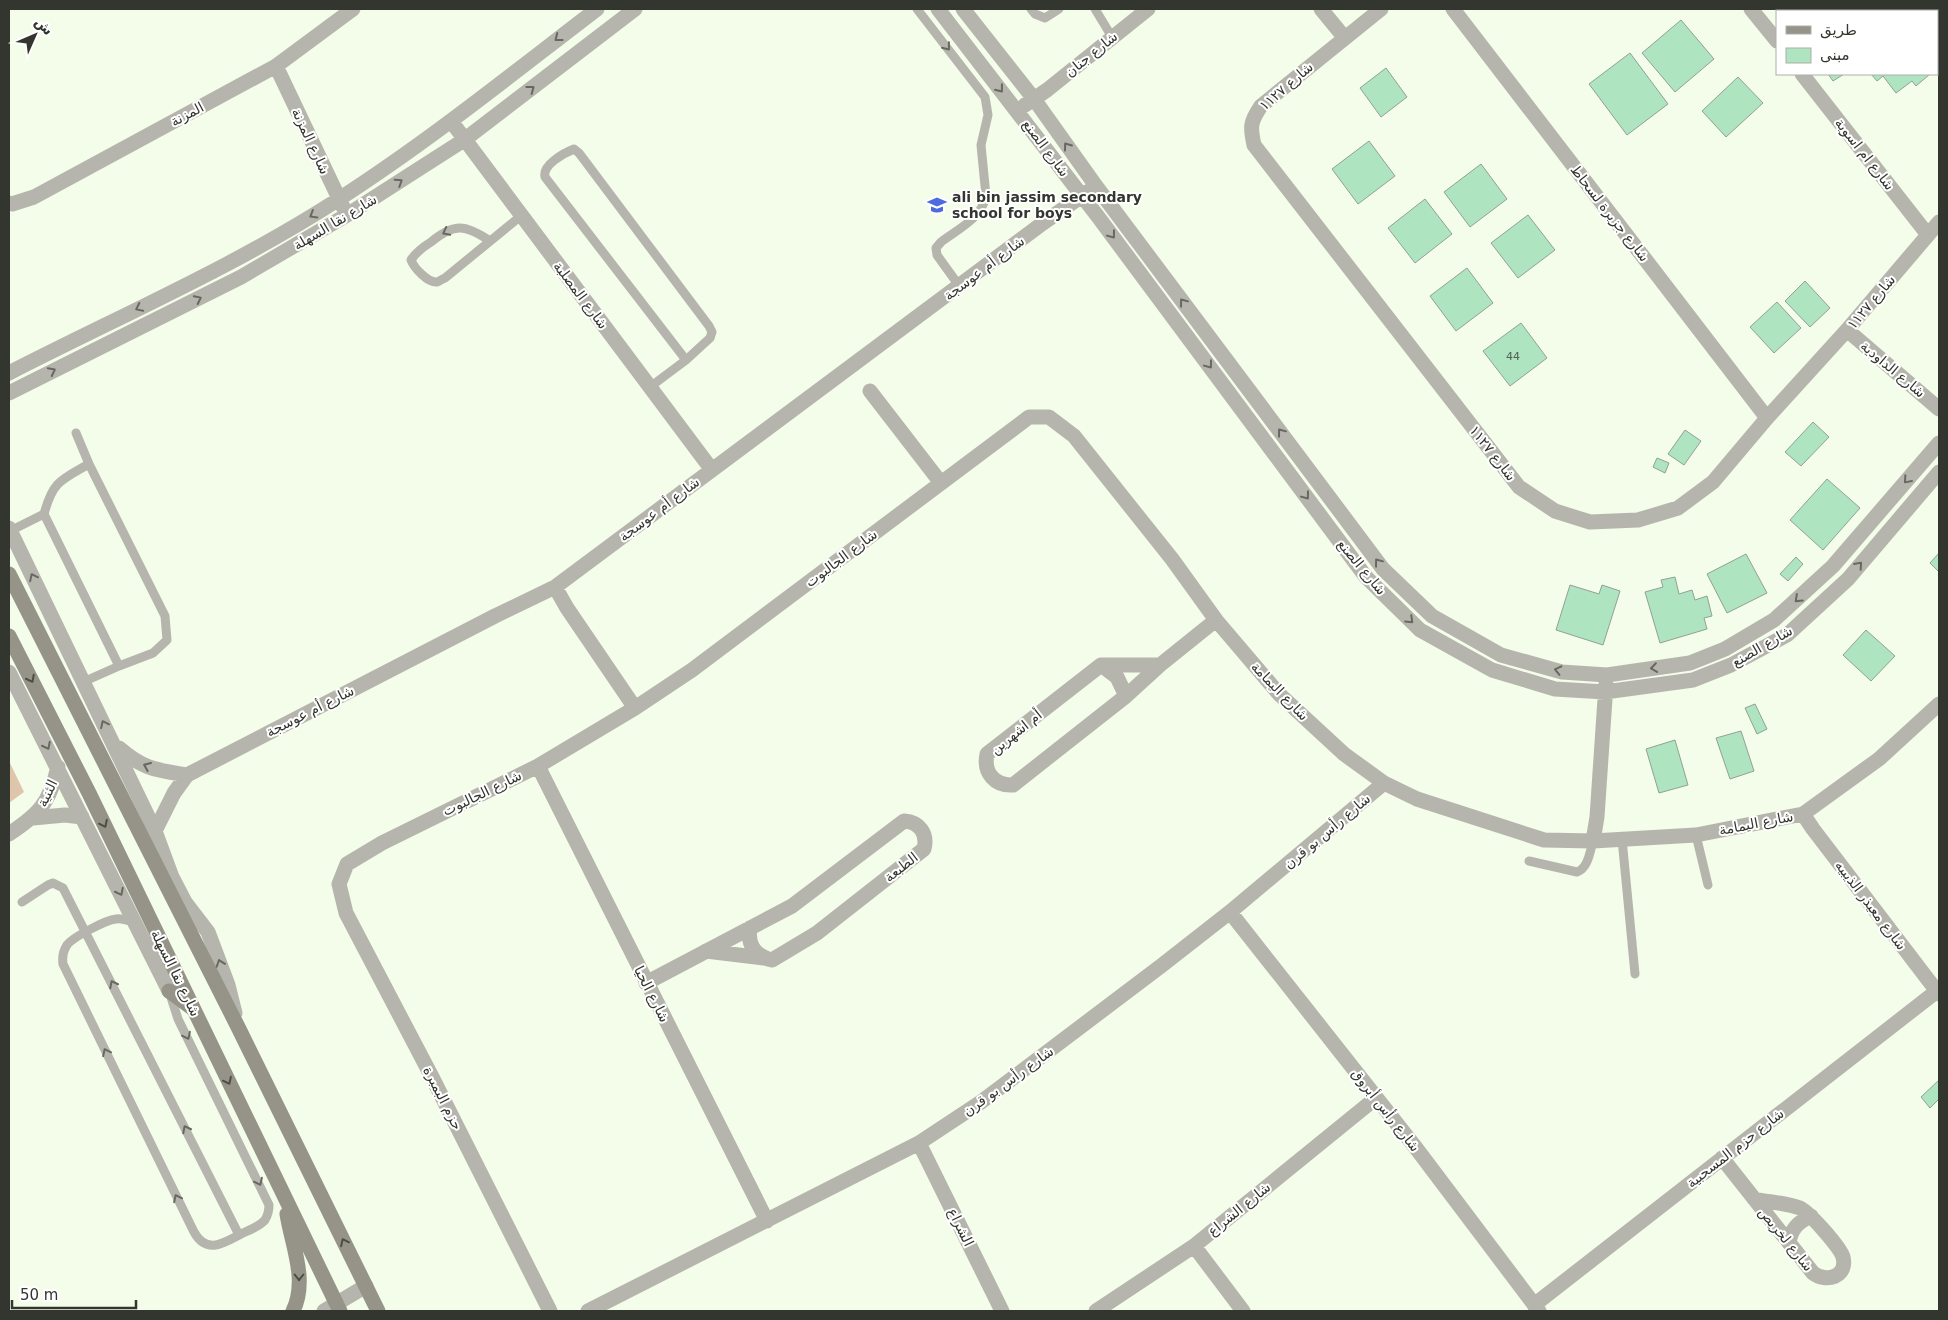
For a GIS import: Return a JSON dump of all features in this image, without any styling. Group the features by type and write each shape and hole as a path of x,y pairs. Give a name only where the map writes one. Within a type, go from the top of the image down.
{"main road":[{"path":"9,574 238,1027 366,1286 373,1309"},
{"name":"شارع نقا السهلة","path":"9,636 90,793 284,1195 334,1309"},
{"path":"169,991 194,1009"},
{"path":"284,1195 299,1269 297,1302 293,1311"}],"street":[{"name":"المزنة","path":"10,204 34,197 276,66 353,9"},
{"name":"شارع نقا السهلة","path":"9,373 235,261 339,199 451,121 597,9"},
{"name":"شارع نقا السهلة","path":"9,393 241,277 348,215 464,140 635,9"},
{"name":"شارع الصنع","path":"938,9 1083,196 1366,577 1420,630 1492,670 1555,689 1605,692 1693,680 1730,665 1787,635 1848,579 1939,472"},
{"name":"شارع الصنع","path":"963,9 1034,99 1096,186 1383,569 1432,616 1501,655 1562,672 1607,675 1690,663 1725,649 1774,620 1833,566 1939,443"},
{"name":"شارع جنان","path":"1017,110 1034,99 1148,9"},
{"path":"1321,9 1344,37"},
{"name":"شارع ١١٢٧","path":"1381,9 1261,106 1252,118 1251,131 1254,146 1519,487 1555,511 1590,522 1638,520 1678,508 1712,482 1847,330 1939,222"},
{"name":"شارع جزيرة لسحاط","path":"1453,9 1767,418"},
{"path":"1751,9 1776,41"},
{"name":"شارع المزنة","path":"276,66 348,215"},
{"name":"شارع ام اسوية","path":"1803,75 1928,235"},
{"name":"شارع المصلبة","path":"451,121 712,470"},
{"name":"شارع أم عوسجة","path":"155,831 170,799 187,775 486,621 555,588 960,287 1043,223 1096,186"},
{"name":"شارع الداودية","path":"1847,330 1939,409"},
{"path":"870,391 941,483"},
{"name":"شارع الجالبوت","path":"340,884 347,864 354,859 408,829 538,766 635,708 692,670 1030,417 1049,417"},
{"name":"شارع اليمامة","path":"1049,417 1074,436 1172,559 1216,620 1279,694 1344,754 1384,783 1417,799 1544,840 1593,842 1696,834 1803,814 1879,760 1939,704"},
{"path":"9,530 155,831 172,877 185,902 208,932 228,985 238,1027"},
{"path":"555,588 566,608 635,708"},
{"name":"أم اشهرين","path":"1101,665 987,754 986,766 991,777 1001,784 1013,785 1126,696 1160,665 1216,620"},
{"path":"1101,665 1160,665"},
{"path":"1101,665 1117,678 1126,696"},
{"name":"شارع نقا السهلة","path":"9,672 169,991"},
{"path":"1593,842 1598,817 1607,675"},
{"path":"113,742 133,760 151,769 187,775"},
{"name":"شارع الحيا","path":"538,766 767,1221"},
{"name":"الثنية","path":"9,834 33,818 45,803 54,786 58,767"},
{"name":"شارع رأس بو قرن","path":"588,1311 919,1143 981,1102 1230,912 1384,783"},
{"name":"الثنية","path":"33,818 66,814 82,817"},
{"name":"شارع معيذر الذيبيه","path":"1803,814 1938,993"},
{"name":"الطبعة","path":"646,983 706,951 792,906 904,821 916,824 924,833 924,849 817,933 772,960 706,951"},
{"name":"حزم البمبرة","path":"340,884 346,913 432,1076 550,1311"},
{"name":"شارع رأس أبروق","path":"1230,912 1537,1308"},
{"path":"750,928 750,943 753,950 764,958"},
{"name":"شارع حزم المسحبية","path":"1537,1308 1722,1158 1938,993"},
{"name":"شارع الشراع","path":"1096,1311 1194,1246 1376,1098"},
{"name":"الشراع","path":"919,1143 1002,1311"},
{"name":"شارع لخريص","path":"1722,1158 1754,1199 1813,1273 1819,1278 1826,1279 1834,1278 1840,1272 1843,1266 1843,1258 1811,1216 1798,1208 1754,1199"},
{"path":"1789,1243 1790,1236 1797,1224 1811,1216"},
{"path":"1194,1246 1243,1311"},
{"path":"334,1309 366,1286"}],"lane":[{"path":"918,9 985,97 988,115 981,145 986,196 985,205 980,212 936,248 937,255 960,287"},
{"path":"1031,9 1041,18 1049,16 1059,9"},
{"path":"1095,9 1112,37"},
{"path":"650,387 686,360 710,338 712,332 710,326 579,152 574,149 568,152 546,168 544,172 545,177 686,360"},
{"path":"490,240 474,230 460,227 452,228 443,232 415,254 411,260 429,281 436,282 445,278 522,215"},
{"path":"76,433 89,464 165,616 167,640 153,653 118,666 84,682"},
{"path":"89,464 60,481 49,494 44,514 118,666"},
{"path":"9,530 44,514"},
{"path":"1696,834 1708,885"},
{"path":"1622,839 1635,974"},
{"path":"1528,861 1576,872 1582,870 1585,866 1593,842"},
{"path":"22,902 53,883 59,884 66,893 239,1235"},
{"path":"136,923 124,919 113,919 73,939 65,947 62,958 63,964 194,1232 202,1242 215,1246 221,1245 264,1220 269,1210 268,1199 178,1019 169,991"}],"shaded area":[{"path":"9,761 24,792 9,803"}],"building":[{"path":"1681,20 1714,59 1675,92 1642,53"},
{"path":"1630,53 1668,104 1627,135 1589,84"},
{"path":"1386,68 1407,97 1381,117 1360,88"},
{"path":"1829,75 1842,75 1833,81"},
{"path":"1872,75 1929,75 1916,86 1912,81 1896,93 1883,76 1877,81"},
{"path":"1738,77 1763,103 1726,137 1702,111"},
{"path":"1369,141 1395,176 1358,204 1332,169"},
{"path":"1481,164 1507,199 1470,227 1444,192"},
{"path":"1425,199 1452,234 1415,263 1388,228"},
{"path":"1528,215 1555,250 1518,278 1491,243"},
{"path":"1467,268 1493,303 1456,331 1430,296"},
{"path":"1805,281 1830,308 1810,327 1785,301"},
{"path":"1777,302 1801,328 1774,353 1750,327"},
{"path":"1521,323 1547,358 1510,386 1483,351"},
{"path":"1813,422 1829,437 1801,466 1785,452"},
{"path":"1685,430 1701,441 1684,465 1668,454"},
{"path":"1657,458 1669,463 1665,473 1653,467"},
{"path":"1827,479 1860,508 1823,550 1790,520"},
{"path":"1939,553 1939,572 1930,563"},
{"path":"1746,554 1767,593 1727,613 1707,574"},
{"path":"1796,557 1803,564 1788,581 1780,574"},
{"path":"1675,577 1679,594 1692,590 1695,600 1707,596 1712,616 1704,618 1707,629 1660,643 1645,592 1663,587 1661,580"},
{"path":"1570,585 1599,594 1602,585 1620,591 1603,645 1556,630"},
{"path":"1866,630 1895,656 1871,681 1843,655"},
{"path":"1755,704 1767,729 1757,734 1745,708"},
{"path":"1741,731 1754,771 1730,779 1716,738"},
{"path":"1675,740 1688,785 1659,793 1646,749"},
{"path":"1939,1080 1939,1099 1930,1108 1921,1097"}],"place":[{"name":"ali bin jassim secondary school for boys","path":"937,205"}]}
